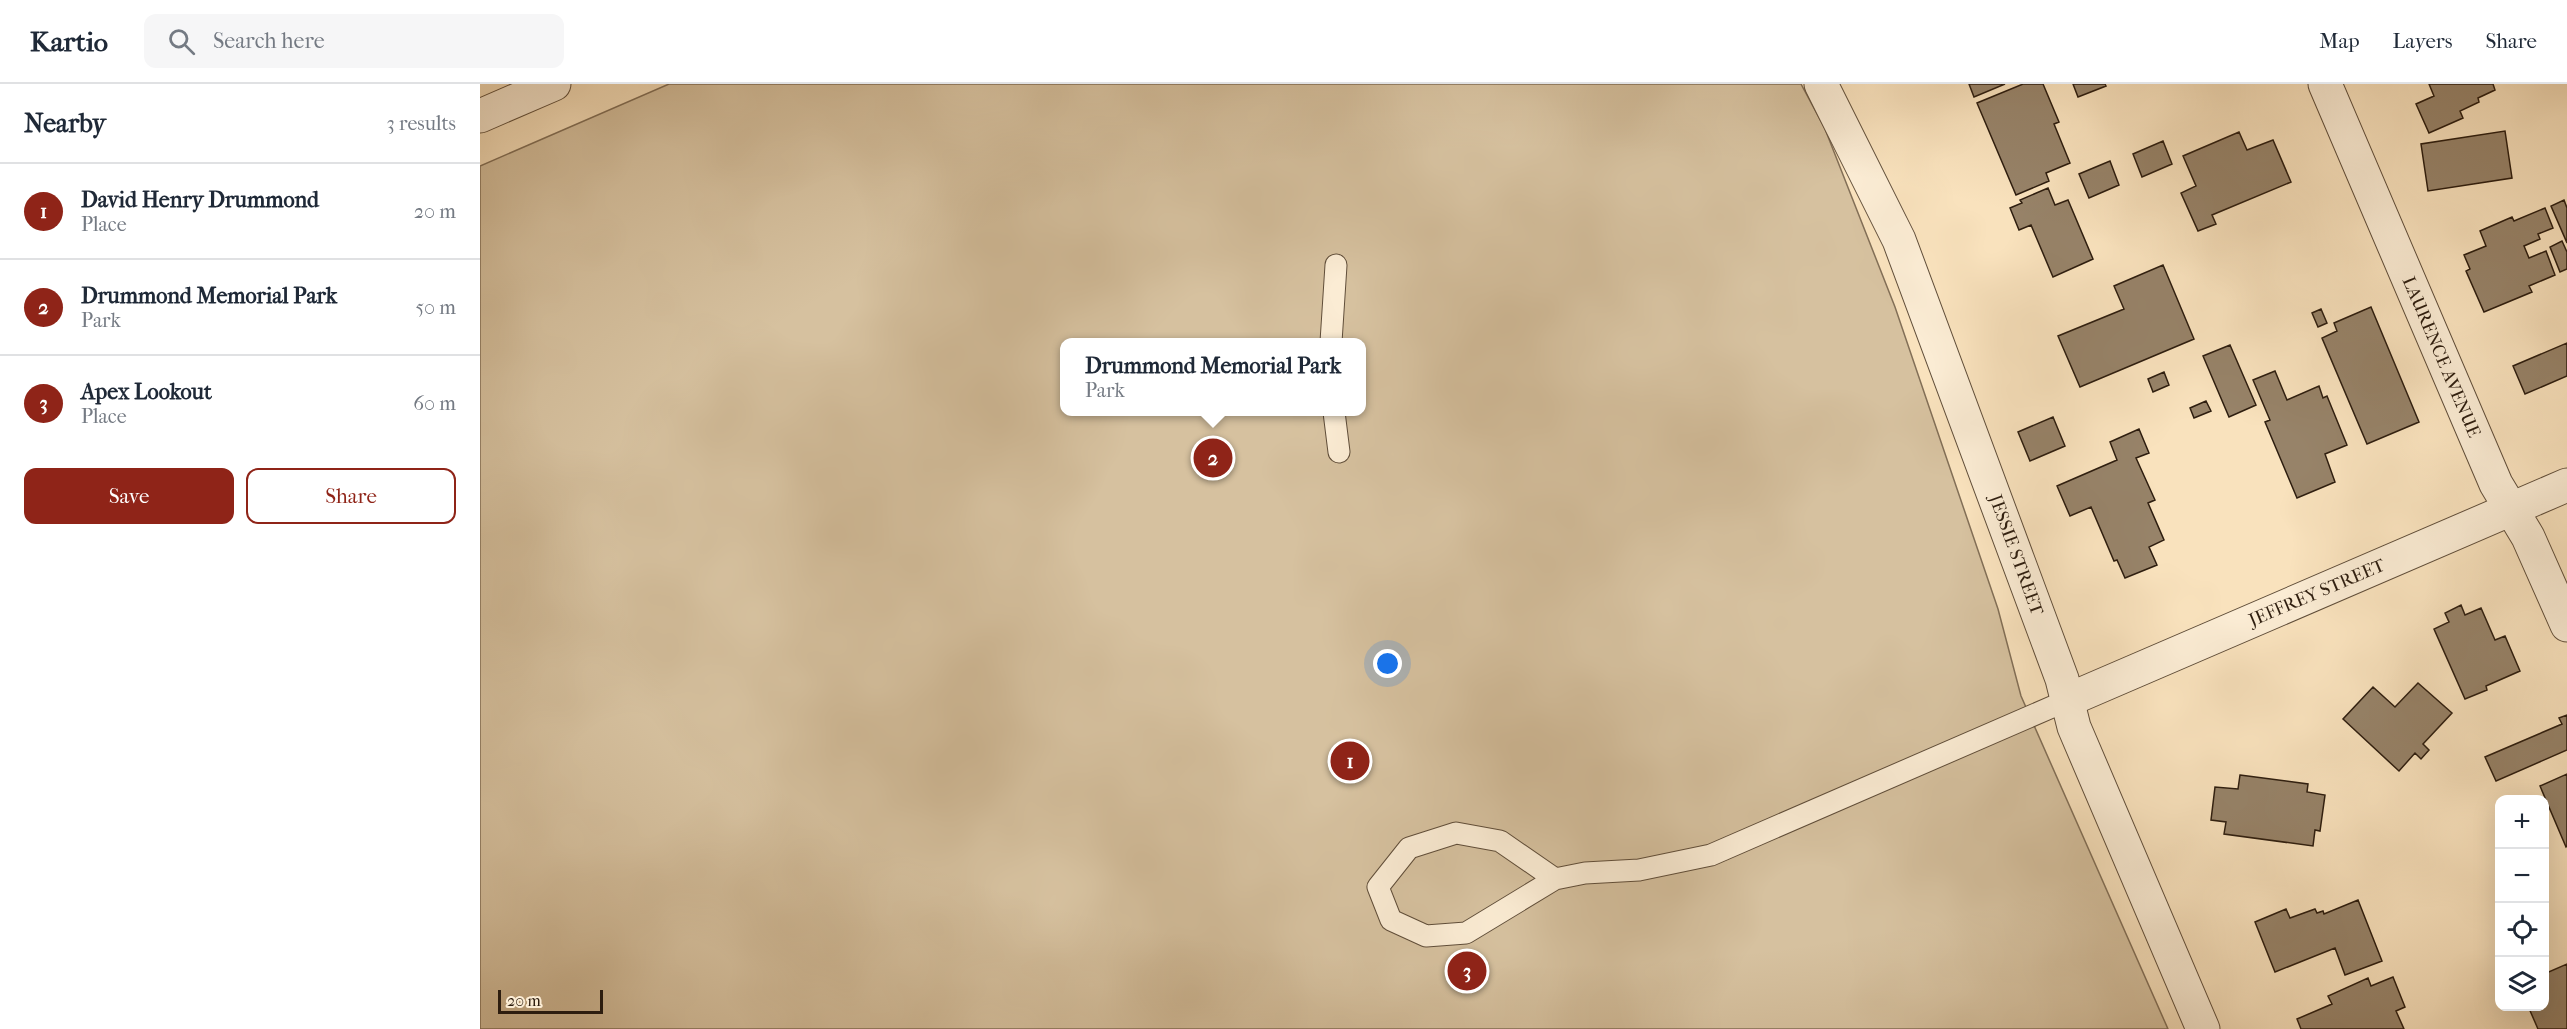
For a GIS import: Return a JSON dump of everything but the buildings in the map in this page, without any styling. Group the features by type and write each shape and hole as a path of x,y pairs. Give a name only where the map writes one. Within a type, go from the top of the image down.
{"street":[{"path":"480,116 554,84"},
{"name":"JESSIE STREET","path":"1821,84 1899,240 2062,679 2074,727 2203,1029"},
{"name":"LAURENCE AVENUE","path":"2325,84 2496,484 2528,537 2567,625"},
{"name":"JEFFREY STREET","path":"2068,700 2567,485"}],"lane":[{"path":"1331,338 1336,265"},
{"path":"1335,416 1339,452"},
{"path":"1555,879 1500,841 1456,832 1409,848 1378,887 1391,920 1426,936 1466,933 1555,879 1585,873 1639,870 1711,855 2068,700"}],"shaded area":[{"path":"669,84 1801,84 1825,129 1895,307 1998,609 2021,696 2168,1029 480,1029 480,166"}],"place":[{"name":"Drummond Memorial Park","path":"1213,458"},
{"name":"David Henry Drummond","path":"1350,761"},
{"name":"Apex Lookout","path":"1467,971"}]}
